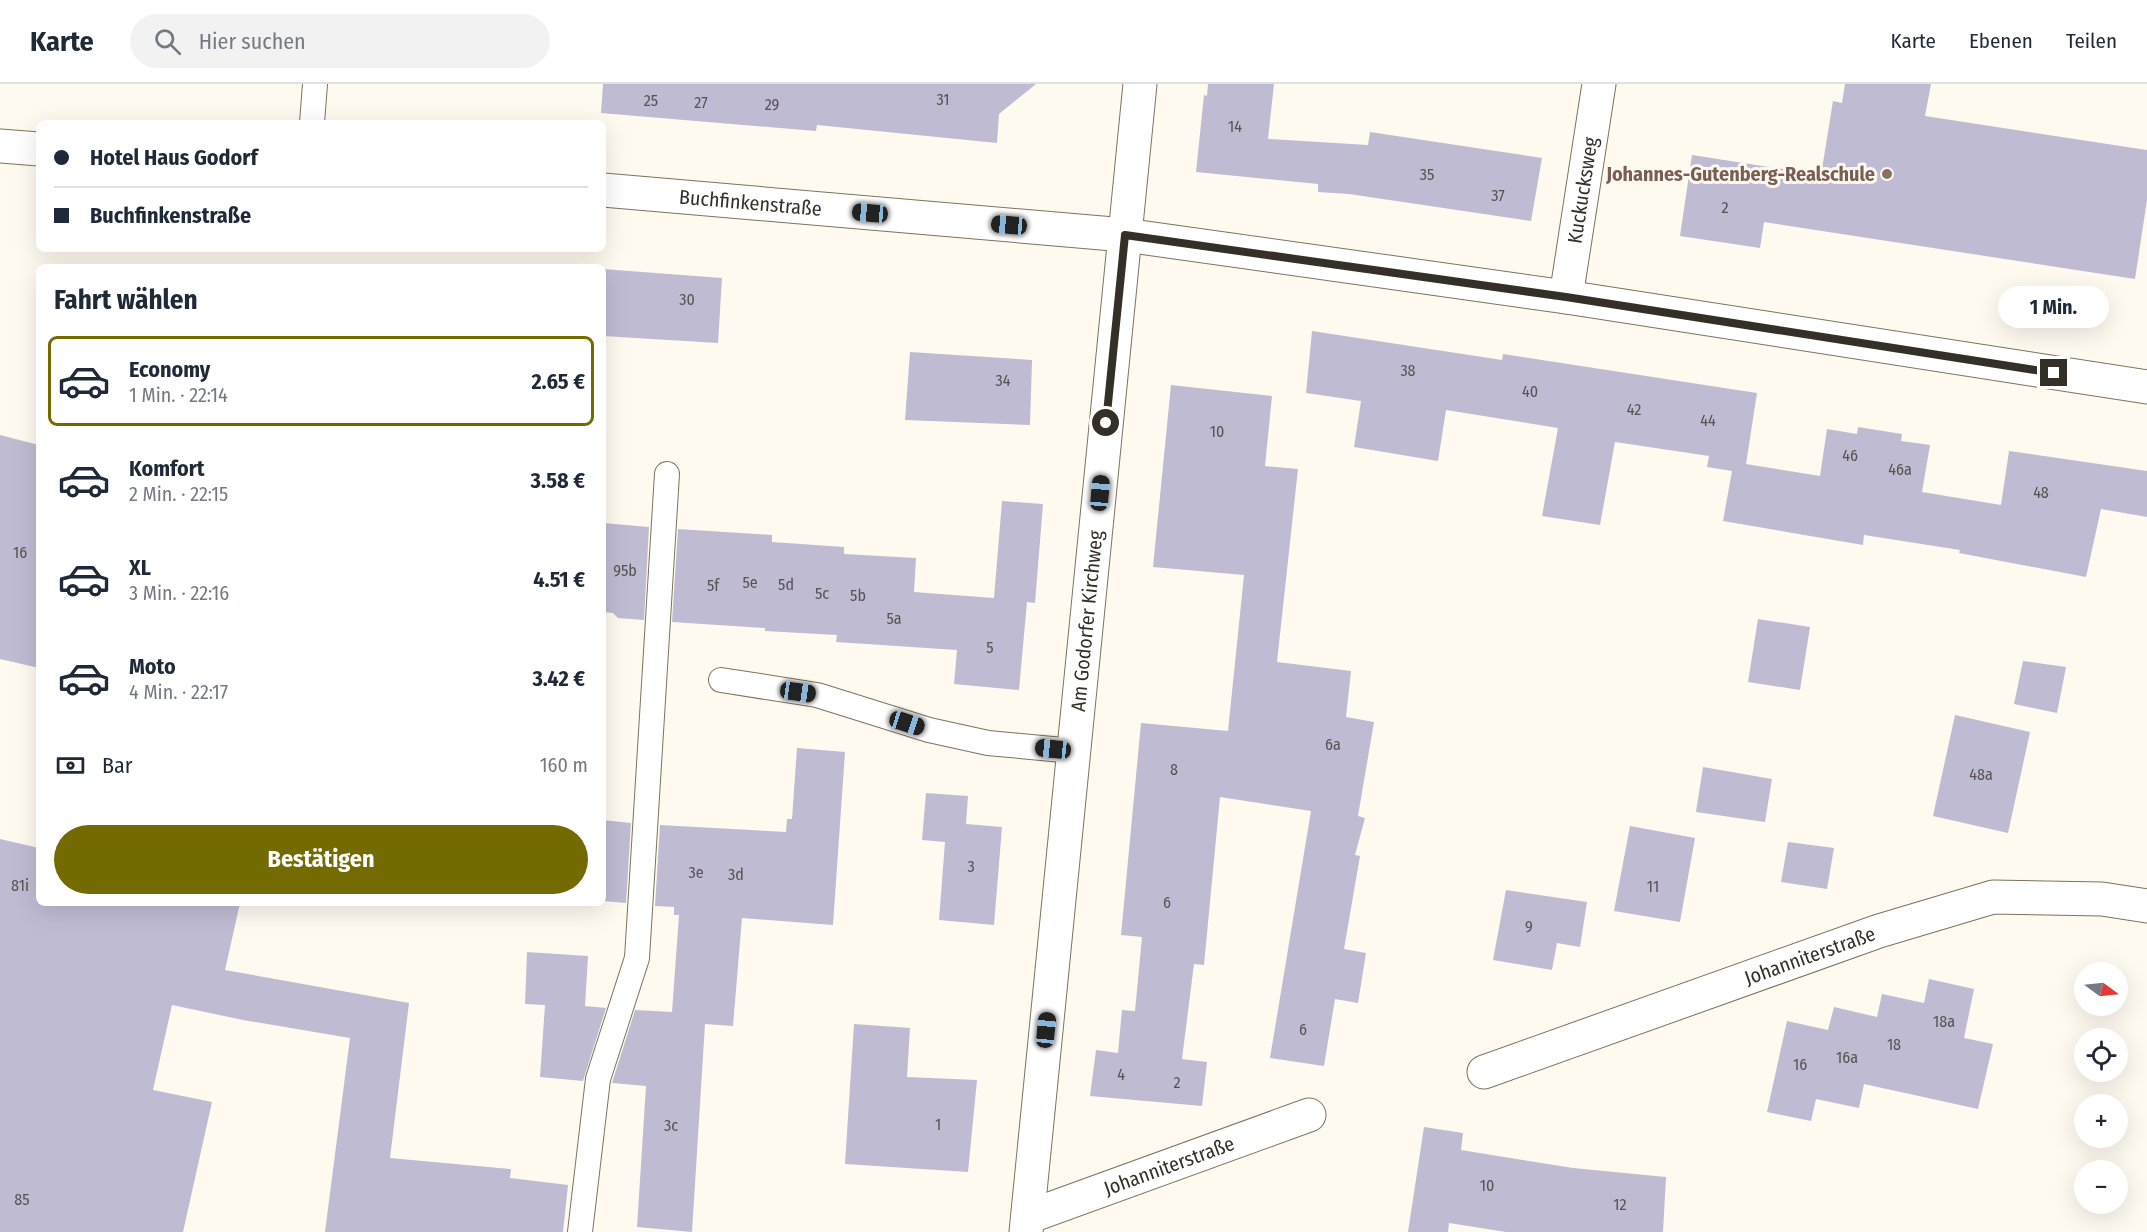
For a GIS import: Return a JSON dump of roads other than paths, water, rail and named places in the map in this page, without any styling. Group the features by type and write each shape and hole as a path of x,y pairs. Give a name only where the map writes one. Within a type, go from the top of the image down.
{"street":[{"name":"Am Godorfer Kirchweg","path":"1027,1224 1140,84"},
{"name":"Kuckucksweg","path":"1566,297 1599,84"},
{"path":"0,146 36,148"},
{"name":"Buchfinkenstraße","path":"606,190 1125,235 1566,297 2147,387"},
{"name":"Johanniterstraße","path":"1484,1072 1879,931 1993,897 2102,899 2147,906"},
{"name":"Johanniterstraße","path":"1027,1224 1310,1114"}],"lane":[{"path":"312,120 315,84"},
{"path":"580,1232 598,1079 637,958 667,474"},
{"path":"721,681 817,695 929,730 988,743 1074,751"}],"place":[{"name":"Johannes-Gutenberg-Realschule","path":"1887,174"}]}
